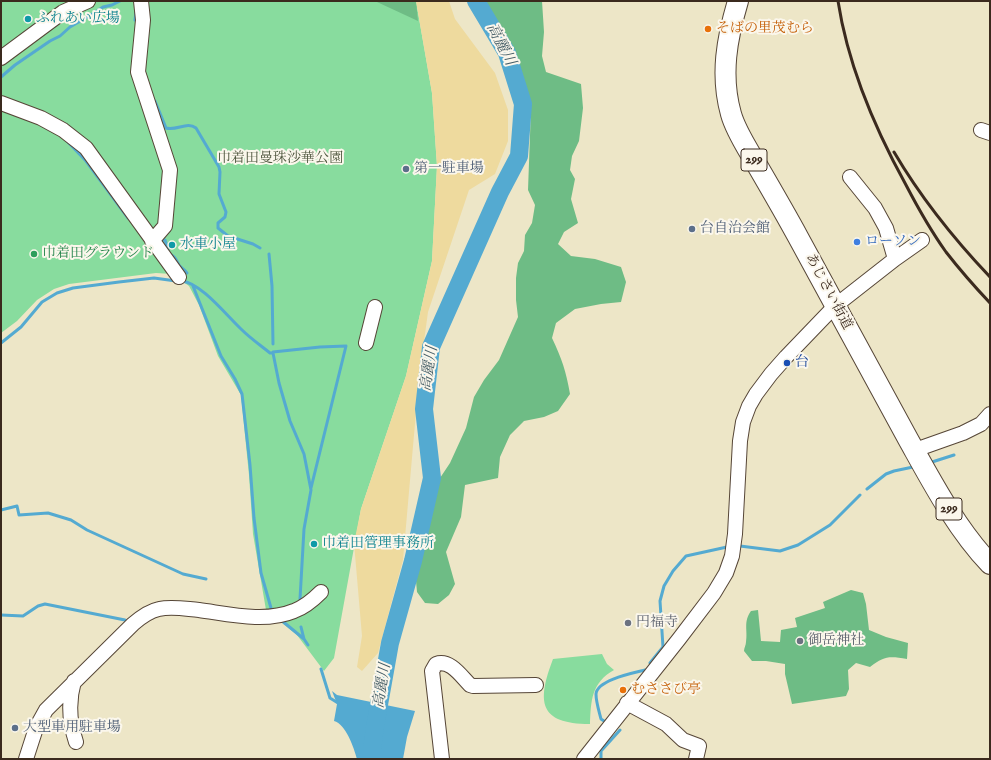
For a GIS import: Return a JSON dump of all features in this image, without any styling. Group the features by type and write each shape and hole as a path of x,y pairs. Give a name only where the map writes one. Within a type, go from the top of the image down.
{"highway":[{"name":"あじさい街道","path":"738,1 727,46 725,68 726,92 731,115 742,139 880,389 957,523 990,564"}],"street":[{"path":"1,58 64,12 88,1"},
{"path":"140,1 143,20 138,72 170,170 165,226 152,241"},
{"path":"1,103 41,118 63,130 86,148 179,277"},
{"path":"850,178 875,208 886,228 895,259"},
{"path":"584,759 679,639 714,593 726,573 732,556 735,534 740,441 743,422 749,406 771,374 835,306 922,240"},
{"path":"366,343 375,307"},
{"path":"915,450 956,436 987,423"},
{"path":"26,759 33,736 46,710 133,624 146,615 158,609 184,608 250,616 272,616 294,612 311,602 322,592"},
{"path":"442,759 432,671 436,664 441,662 448,664 470,685 473,686 536,685"},
{"path":"74,681 69,705 70,718 76,742"},
{"path":"627,703 666,724 683,740 699,746 696,759"}],"green space":[{"name":"巾着田曼珠沙華公園","path":"1,1 416,1 432,93 437,166 432,261 406,376 361,509 334,658 324,671 297,635 266,610 253,534 241,395 218,356 199,305 189,286 172,274 156,273 69,284 54,289 37,300 17,321 1,333"},
{"path":"371,1 416,1 418,21 377,2"},
{"path":"482,1 542,1 544,32 542,56 546,72 581,84 583,108 579,141 572,156 570,170 575,179 571,199 578,223 564,232 558,244 571,256 595,259 621,267 626,282 621,302 575,309 556,323 552,338 563,365 570,394 558,411 544,417 524,421 510,435 500,457 498,478 465,485 461,517 446,552 455,584 449,595 438,604 425,603 417,592 415,570 420,560 433,509 433,495 438,481 450,463 466,428 474,397 484,380 499,360 518,317 516,278 518,263 524,251 525,235 532,223 535,205 528,190 531,108 515,60"},
{"path":"851,590 863,593 866,604 869,630 886,637 908,643 907,659 896,657 887,658 870,667 856,663 848,670 849,689 846,696 792,704 785,674 785,664 766,661 752,661 744,651 746,643 746,622 751,611 758,610 761,641 780,642 781,630 797,627 795,618 825,608 823,602"},
{"path":"602,654 607,664 614,670 606,675 594,693 590,724 573,723 560,720 551,715 546,707 544,698 548,674 553,659"}],"sand":[{"path":"416,1 449,1 455,19 495,73 508,110 508,141 495,174 469,190 428,312 419,378 403,560 378,653 362,671 357,667 362,636 354,543 361,509 406,376 432,261 437,166 432,93"}],"water":[{"path":"332,691 337,695 415,711 407,737 403,759 357,759 346,731 334,721 337,704"}],"waterway":[{"path":"1,77 15,65 50,41 60,36 70,27 103,7 120,1"},
{"name":"高麗川","path":"372,759 375,727 390,643 413,561 432,478 424,409 431,347 500,192 519,156 523,104 507,53 476,1"},
{"path":"135,20 136,12"},
{"path":"155,101 166,128 170,129 189,125 196,128 219,167 219,194 226,212 225,217 218,223 218,228 228,236 253,244 260,248"},
{"path":"67,141 86,161 128,218"},
{"path":"160,240 165,240 169,254 174,257 187,273"},
{"path":"269,254 272,286 273,344"},
{"path":"1,343 21,327 42,302 57,293 73,288 154,278 176,281"},
{"path":"182,281 189,283 205,294 248,335 270,353 273,353 279,383 290,421 304,454 311,490 304,529 300,599"},
{"path":"193,286 221,356 242,394 261,573 271,608"},
{"path":"273,352 346,346 311,488"},
{"path":"932,462 954,455"},
{"path":"867,489 886,474 913,467"},
{"path":"740,546 780,551 798,545 830,525 860,495"},
{"path":"1,510 17,506 19,515 48,513 71,520 87,530 183,574 206,579"},
{"path":"650,663 663,647 660,601 664,586 673,571 686,556 727,547"},
{"path":"1,615 23,616 38,606 45,604 125,620"},
{"path":"281,620 304,639"},
{"path":"301,627 304,639 308,645"},
{"path":"321,669 330,698 338,703"},
{"path":"604,721 601,719 597,703 596,694 598,689 602,685 616,678 645,670"},
{"path":"601,759 601,751 620,730"}],"railway":[{"path":"838,1 842,25 855,72 873,118 894,163 940,244 962,272 990,303"},
{"path":"894,152 915,186 939,218 990,277"}],"place":[{"name":"ふれあい広場","path":"28,19"},
{"name":"そばの里茂むら","path":"708,29"},
{"name":"第一駐車場","path":"406,169"},
{"name":"台自治会館","path":"692,229"},
{"name":"ローソン","path":"857,242"},
{"name":"水車小屋","path":"172,245"},
{"name":"巾着田グラウンド","path":"34,254"},
{"name":"台","path":"787,363"},
{"name":"巾着田管理事務所","path":"314,544"},
{"name":"円福寺","path":"628,623"},
{"name":"御岳神社","path":"800,641"},
{"name":"むささび亭","path":"623,690"},
{"name":"大型車用駐車場","path":"15,728"}]}
